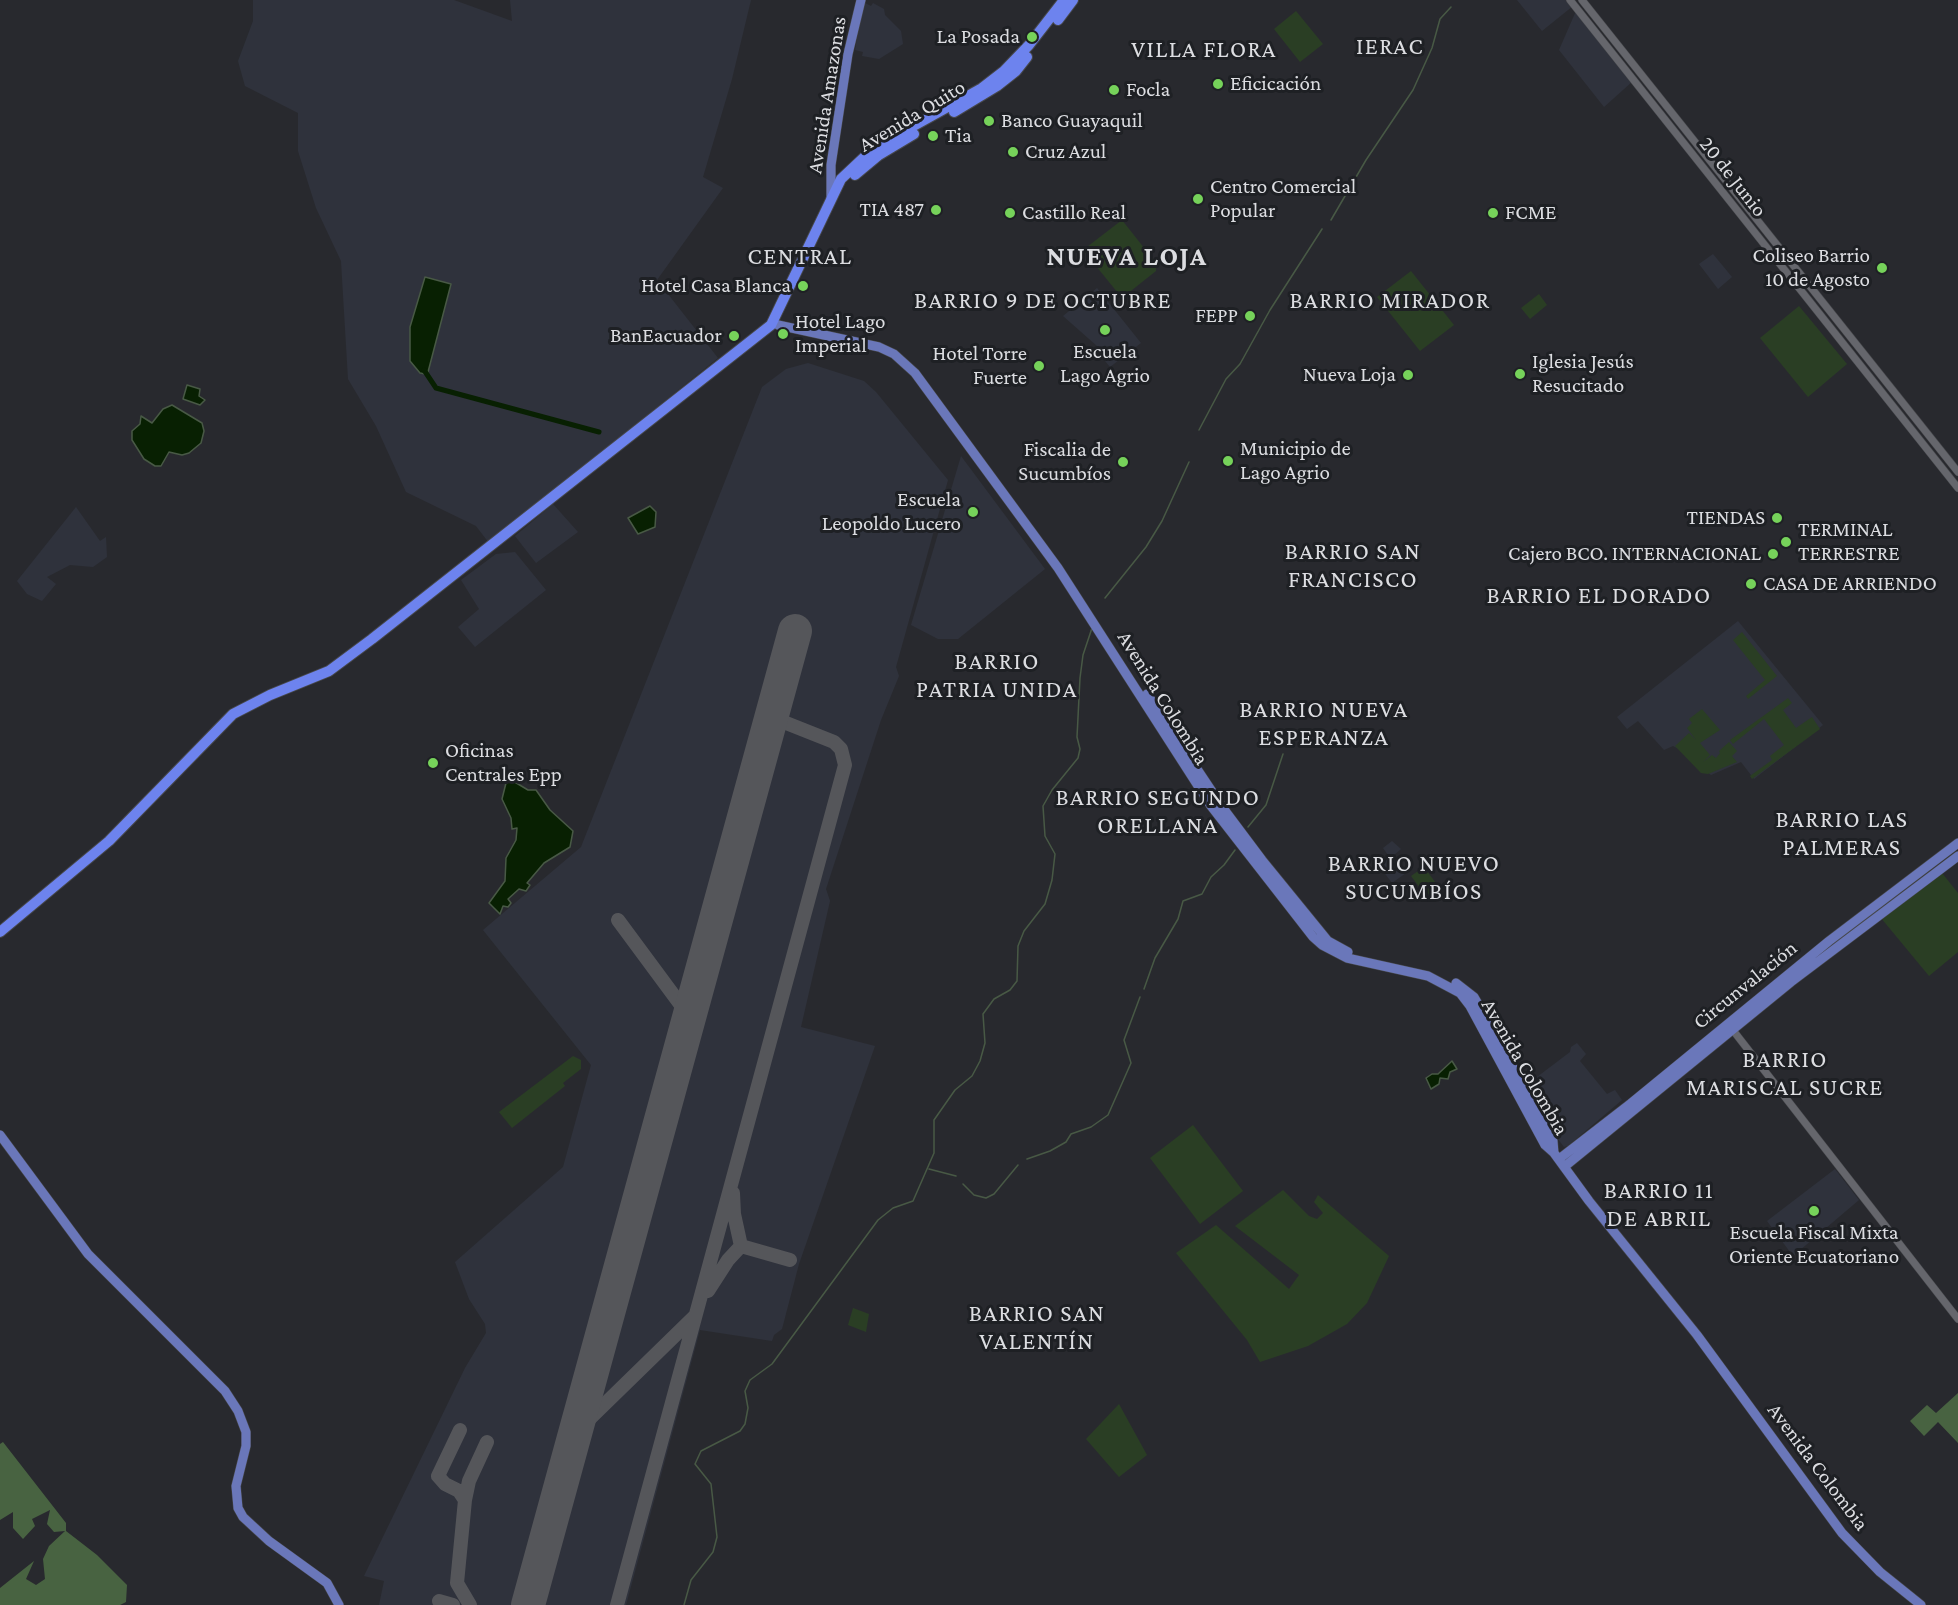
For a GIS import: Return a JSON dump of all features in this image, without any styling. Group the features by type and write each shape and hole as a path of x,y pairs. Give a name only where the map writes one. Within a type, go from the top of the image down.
{"highway":[{"name":"Avenida Quito","path":"774,325 841,179 874,148 982,88 1004,71 1029,45 1064,0"},
{"name":"Avenida Quito","path":"774,325 848,183 879,154 998,86 1016,71 1073,0"},
{"path":"0,932 110,841 233,714 338,665 406,614 606,452 774,325"}],"main road":[{"name":"Avenida Amazonas","path":"831,197 831,165 848,54 861,0"},
{"name":"Avenida Colombia","path":"774,325 879,346 894,354 915,373 1058,568 1211,806 1313,937 1322,945 1347,958 1428,976 1460,993 1470,1006 1545,1145 1697,1335 1842,1533 1880,1572 1921,1605"},
{"name":"Avenida Colombia","path":"1148,694 1223,808 1328,940 1358,956 1430,971 1454,981 1474,997 1552,1141 1559,1160"},
{"name":"Circunvalación","path":"1559,1160 1727,1022 1958,843"},
{"name":"Circunvalación","path":"1559,1160 1958,856"},
{"path":"0,1135 88,1254 225,1391 238,1411 246,1432 246,1446 236,1486 238,1508 243,1517 269,1541 327,1583 339,1605"}],"street":[{"name":"20 de Junio","path":"1570,0 1958,488"},
{"name":"20 de Junio","path":"1582,0 1958,472"},
{"path":"1732,1029 1958,1319"}],"shaded area":[{"path":"253,0 454,0 512,21 510,0 751,0 732,79 703,177 723,188 657,280 718,358 489,543 476,526 406,492 376,426 348,379 341,261 316,208 298,151 298,113 245,86 238,61 253,21"},
{"path":"1517,0 1568,0 1573,6 1542,31"},
{"path":"863,2 871,6 873,3 884,9 885,15 901,31 903,44 879,59 862,56 863,52 855,50"},
{"path":"1296,11 1323,44 1300,62 1274,29"},
{"path":"1576,11 1633,81 1604,107 1559,50"},
{"path":"1122,220 1156,263 1156,271 1122,298 1083,250"},
{"path":"1713,254 1732,277 1718,289 1699,264"},
{"path":"1411,271 1454,325 1420,351 1377,297"},
{"path":"425,277 451,284 428,372 425,374 420,373 410,361 410,327"},
{"name":"Escuela Lago Agrio","path":"1097,288 1141,343 1110,367 1096,350 1097,346 1063,316"},
{"path":"1539,294 1547,305 1530,319 1521,308"},
{"path":"1799,306 1847,364 1808,397 1760,338"},
{"path":"808,363 864,381 876,392 948,480 896,667 899,676 881,720 826,889 830,901 801,1027 875,1046 799,1264 782,1329 774,1335 772,1341 700,1330 626,1605 379,1605 384,1581 364,1576 465,1368 486,1333 485,1324 469,1299 455,1262 563,1167 591,1065 483,930 581,847 762,387 786,369"},
{"path":"187,385 200,389 199,396 205,400 200,405 183,399"},
{"path":"172,405 202,423 204,431 201,443 189,453 182,455 169,452 161,466 155,466 144,459 132,440 132,431 140,424 141,416 152,423 163,409"},
{"name":"Escuela Leopoldo Lucero","path":"961,456 1045,569 958,639 938,639 911,625"},
{"path":"553,504 578,532 536,563 515,536"},
{"path":"650,506 656,512 655,527 638,534 628,518"},
{"path":"76,507 100,541 106,537 107,557 93,567 70,565 47,577 56,584 42,601 27,594 17,581"},
{"path":"515,552 546,590 475,647 458,627 479,609 461,580 496,554"},
{"path":"1738,621 1823,725 1754,779 1741,762 1711,775 1687,757 1685,752 1673,746 1664,750 1638,721 1627,729 1617,717"},
{"path":"1742,632 1777,676 1748,699 1746,696 1765,680 1733,640"},
{"path":"1788,698 1792,703 1783,710 1796,728 1812,717 1820,729 1752,779 1750,776 1772,760 1770,756 1784,745 1764,719 1733,744 1730,740"},
{"path":"1702,709 1720,730 1700,743 1710,755 1703,762 1712,755 1716,758 1719,751 1729,742 1737,751 1732,756 1737,762 1708,774 1701,773 1675,746 1689,733 1696,740 1687,728 1692,723 1689,719"},
{"path":"513,781 528,790 536,790 550,810 573,831 570,847 544,863 527,883 530,885 526,891 519,889 508,899 511,903 508,907 503,906 500,914 489,903 505,881 506,858 516,840 517,828 512,829 511,818 502,799 506,783"},
{"path":"1392,841 1401,849 1393,856 1406,873 1392,883 1377,863 1388,855 1383,848"},
{"path":"1424,867 1438,886 1426,896 1411,876"},
{"path":"1942,873 1958,893 1958,952 1929,976 1881,918"},
{"path":"1577,1043 1586,1054 1580,1061 1607,1094 1615,1090 1622,1100 1564,1147 1554,1134 1560,1129 1533,1080 1570,1052 1571,1047"},
{"path":"573,1056 581,1060 581,1069 563,1083 565,1086 512,1128 499,1112"},
{"path":"1452,1061 1457,1069 1450,1072 1448,1079 1440,1078 1439,1084 1431,1089 1426,1078 1432,1074 1438,1074"},
{"path":"1193,1125 1243,1191 1200,1224 1150,1158"},
{"name":"Escuela Fiscal Mixta Oriente Ecuatoriano","path":"1835,1169 1859,1200 1793,1256 1767,1221"},
{"path":"1283,1190 1309,1216 1317,1219 1323,1213 1314,1202 1318,1195 1389,1256 1367,1303 1347,1324 1308,1346 1260,1362 1247,1340 1176,1253 1216,1225 1289,1289 1299,1275 1235,1226"},
{"path":"853,1308 869,1314 866,1332 848,1325"},
{"path":"1958,1393 1958,1443 1938,1422 1924,1436 1910,1421 1927,1405 1936,1413"},
{"path":"1119,1404 1147,1455 1119,1477 1086,1439"},
{"path":"3,1442 66,1523 66,1531 97,1555 127,1585 126,1602 120,1605 0,1605 0,1588 34,1561 26,1579 36,1585 45,1579 43,1559 49,1546 65,1531 54,1532 47,1524 50,1510 32,1519 35,1526 23,1539 13,1528 13,1512 0,1520 0,1444"}],"waterway":[{"path":"1331,220 1366,160 1413,90 1432,48 1440,19 1451,7"},
{"path":"1199,430 1226,379 1240,364 1270,310 1322,229"},
{"path":"424,370 436,388 599,432"},
{"path":"1105,598 1146,547 1162,521 1189,462"},
{"path":"684,1605 691,1580 713,1552 717,1537 711,1484 695,1464 701,1451 740,1431 745,1424 748,1408 745,1391 750,1380 772,1364 878,1220 893,1208 913,1201 934,1153 934,1120 955,1090 972,1076 980,1061 985,1043 983,1014 994,999 1010,990 1017,981 1018,946 1024,931 1045,904 1052,880 1055,854 1045,836 1043,806 1052,790 1078,758 1080,749 1077,737 1080,678 1083,655 1092,628"},
{"path":"1248,827 1266,805 1283,754"},
{"path":"1144,989 1155,958 1178,919 1183,901 1202,894 1211,877 1235,850"},
{"path":"1027,1159 1050,1151 1066,1142 1071,1134 1091,1127 1108,1115 1131,1063 1124,1040 1140,997"},
{"path":"963,1184 974,1195 986,1198 994,1194 1018,1165"},
{"path":"929,1169 956,1176"}],"taxiway":[{"path":"617,1605 845,765 841,749 834,742 771,717"},
{"path":"618,920 689,1016"},
{"path":"708,1291 728,1260 741,1246 734,1214 733,1193"},
{"path":"741,1246 790,1260"},
{"path":"574,1434 695,1316"},
{"path":"460,1430 438,1476 445,1484 459,1491 465,1500"},
{"path":"470,1605 457,1583 465,1500 469,1481 487,1442"},
{"path":"439,1601 453,1605"}],"runway":[{"path":"528,1605 795,631"}],"place":[{"name":"La Posada","path":"1032,37"},
{"name":"Eficicación","path":"1218,84"},
{"name":"Focla","path":"1114,90"},
{"name":"Banco Guayaquil","path":"989,121"},
{"name":"Tia","path":"933,136"},
{"name":"Cruz Azul","path":"1013,152"},
{"name":"Centro Comercial Popular","path":"1198,199"},
{"name":"TIA 487","path":"936,210"},
{"name":"Castillo Real","path":"1010,213"},
{"name":"FCME","path":"1493,213"},
{"name":"Coliseo Barrio 10 de Agosto","path":"1882,268"},
{"name":"Hotel Casa Blanca","path":"803,286"},
{"name":"FEPP","path":"1250,316"},
{"name":"Escuela Lago Agrio","path":"1105,330"},
{"name":"Hotel Lago Imperial","path":"783,334"},
{"name":"BanEacuador","path":"734,336"},
{"name":"Hotel Torre Fuerte","path":"1039,366"},
{"name":"Iglesia Jesús Resucitado","path":"1520,374"},
{"name":"Nueva Loja","path":"1408,375"},
{"name":"Municipio de Lago Agrio","path":"1228,461"},
{"name":"Fiscalia de Sucumbíos","path":"1123,462"},
{"name":"Escuela Leopoldo Lucero","path":"973,512"},
{"name":"TIENDAS","path":"1777,518"},
{"name":"TERMINAL TERRESTRE","path":"1786,542"},
{"name":"Cajero BCO. INTERNACIONAL","path":"1773,554"},
{"name":"CASA DE ARRIENDO","path":"1751,584"},
{"name":"Oficinas Centrales Epp","path":"433,763"},
{"name":"Escuela Fiscal Mixta Oriente Ecuatoriano","path":"1814,1211"}],"district":[{"name":"IERAC","path":"1390,47"},
{"name":"VILLA FLORA","path":"1204,50"},
{"name":"CENTRAL","path":"800,257"},
{"name":"NUEVA LOJA","path":"1127,257"},
{"name":"BARRIO 9 DE OCTUBRE","path":"1043,301"},
{"name":"BARRIO MIRADOR","path":"1390,301"},
{"name":"BARRIO SAN FRANCISCO","path":"1353,566"},
{"name":"BARRIO EL DORADO","path":"1599,596"},
{"name":"BARRIO PATRIA UNIDA","path":"997,676"},
{"name":"BARRIO NUEVA ESPERANZA","path":"1324,724"},
{"name":"BARRIO SEGUNDO ORELLANA","path":"1158,812"},
{"name":"BARRIO LAS PALMERAS","path":"1842,834"},
{"name":"BARRIO NUEVO SUCUMBÍOS","path":"1414,878"},
{"name":"BARRIO MARISCAL SUCRE","path":"1785,1074"},
{"name":"BARRIO 11 DE ABRIL","path":"1659,1205"},
{"name":"BARRIO SAN VALENTÍN","path":"1037,1328"}]}
